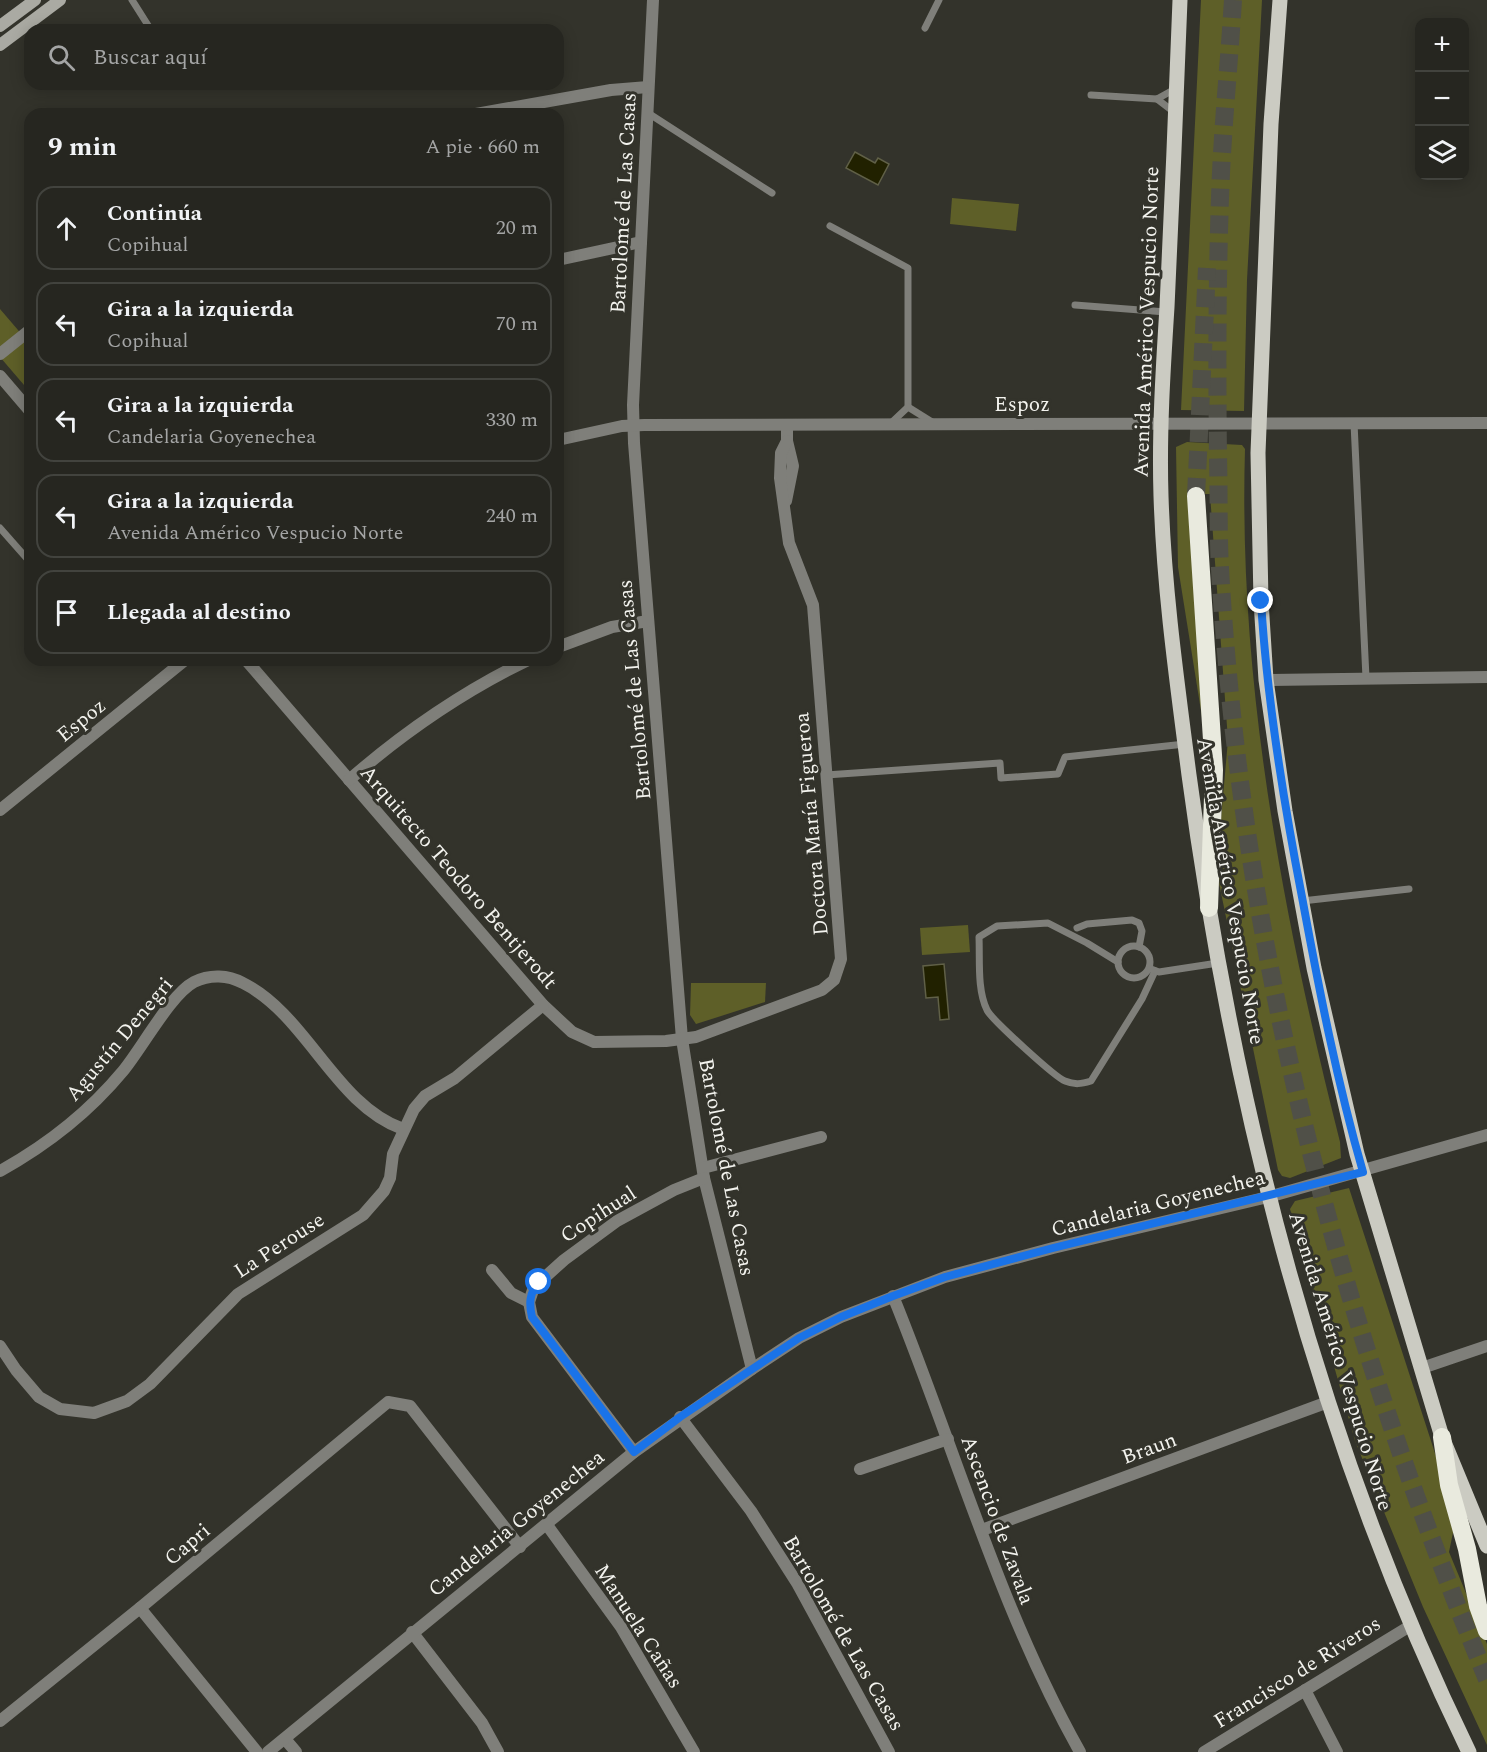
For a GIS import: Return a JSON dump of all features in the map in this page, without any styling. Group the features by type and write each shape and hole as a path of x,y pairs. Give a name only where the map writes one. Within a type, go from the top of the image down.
{"highway":[{"path":"1196,496 1214,770 1209,908"},
{"path":"1442,1437 1449,1485 1467,1549 1478,1606 1487,1630"}],"main road":[{"path":"0,26 34,0"},
{"path":"28,24 60,0"},
{"name":"Avenida Américo Vespucio Norte","path":"1180,0 1160,423 1166,595 1185,744 1218,963 1268,1197 1328,1402 1361,1500 1410,1626 1469,1752"},
{"path":"1280,0 1271,124 1259,422 1261,601 1266,680 1285,810 1314,968 1363,1172 1442,1437 1482,1517 1487,1546"},
{"path":"0,45 24,27"}],"street":[{"name":"Bartolomé de Las Casas","path":"653,0 633,426 682,1040 704,1173 752,1370"},
{"path":"510,108 612,90 648,87"},
{"path":"564,259 640,242"},
{"path":"0,354 24,335"},
{"path":"0,376 24,404"},
{"name":"Espoz","path":"564,439 633,426 1259,422 1487,423"},
{"name":"Doctora María Figueroa","path":"682,1040 822,990 838,974 841,959 813,605 789,543 779,466 787,441 787,425"},
{"path":"564,645 612,627 648,621"},
{"name":"Espoz","path":"0,810 178,666"},
{"name":"Arquitecto Teodoro Bentjerodt","path":"251,666 543,1005 572,1032 594,1042 682,1040"},
{"path":"349,780 436,711 517,666"},
{"path":"1266,680 1487,677"},
{"name":"Agustín Denegri","path":"0,1171 32,1153 87,1109 137,1054 185,989 195,982 217,976 247,985 272,1003 369,1111 403,1129"},
{"name":"La Perouse","path":"0,1346 15,1370 49,1404 82,1414 117,1407 150,1384 238,1294 370,1208 377,1201 390,1178 393,1155 403,1129 414,1109 425,1096 463,1072 543,1005"},
{"name":"Candelaria Goyenechea","path":"268,1752 634,1452 680,1417 799,1338 841,1317 945,1277 1053,1248 1268,1197 1363,1172 1487,1135"},
{"name":"Copihual","path":"530,1302 531,1293 539,1282 590,1239 645,1205 704,1173 820,1137"},
{"path":"492,1270 511,1293 530,1302 532,1317 634,1452"},
{"name":"Ascencio de Zavala","path":"893,1296 1023,1641 1080,1752"},
{"path":"1422,1368 1487,1346"},
{"name":"Capri","path":"0,1720 141,1608 388,1402 400,1402 414,1411 520,1547"},
{"name":"Braun","path":"982,1530 1328,1402"},
{"name":"Bartolomé de Las Casas","path":"680,1417 751,1511 797,1583 889,1752"},
{"path":"860,1469 948,1439"},
{"name":"Manuela Cañas","path":"547,1525 621,1627 694,1752"},
{"path":"141,1608 257,1752"},
{"name":"Francisco de Riveros","path":"1204,1752 1410,1626"},
{"path":"412,1632 482,1723 498,1752"},
{"path":"1305,1690 1337,1752"},
{"path":"285,1739 296,1752"}],"lane":[{"path":"132,0 147,24"},
{"path":"925,28 939,0"},
{"path":"1090,95 1157,99 1177,87"},
{"path":"1157,99 1175,113"},
{"path":"647,113 772,193"},
{"path":"830,226 908,268 908,407 890,424"},
{"path":"1075,305 1166,312"},
{"path":"908,407 934,424"},
{"path":"1354,423 1366,678"},
{"path":"0,528 24,555"},
{"path":"826,775 1000,763 1001,778 1058,774 1065,757 1185,744"},
{"path":"1302,901 1409,889"},
{"path":"1077,928 1087,924 1132,920 1139,923 1142,931 1139,947"},
{"path":"1118,962 1048,923 997,926 979,937 982,997 987,1011 999,1027 1028,1049 1054,1076 1079,1085 1091,1081 1142,999 1152,969 1147,953 1139,947 1124,949 1118,962 1121,973 1131,978 1142,976 1152,969 1218,963"}],"shaded area":[{"path":"1201,0 1262,0 1247,280 1244,411 1181,410"},
{"path":"855,152 875,163 878,158 889,164 878,185 846,168"},
{"path":"952,198 1019,204 1016,231 950,224"},
{"path":"0,309 24,337 24,385 0,357"},
{"path":"1187,442 1242,445 1245,449 1245,537 1249,624 1268,798 1300,971 1340,1142 1341,1158 1290,1178 1282,1176 1278,1170 1219,883 1221,819 1228,740 1210,494 1192,494 1205,736 1178,567 1176,447"},
{"path":"968,925 970,952 922,955 920,928"},
{"path":"944,964 949,1019 940,1020 938,997 926,998 923,966"},
{"path":"691,983 766,983 765,1002 696,1024 690,1015"},
{"path":"1349,1188 1456,1518 1449,1552 1487,1644 1487,1745 1423,1607 1355,1441 1290,1209 1295,1201"}],"tunnel":[{"path":"1233,0 1222,148 1219,230 1217,360 1219,541 1232,712 1250,854 1275,995 1307,1135 1344,1274 1386,1410 1434,1546 1487,1679"},
{"path":"1196,496 1207,268"}],"route":[{"path":"539,1282 531,1293 532,1317 634,1452 680,1417 799,1338 841,1317 893,1296 945,1277 1053,1248 1363,1172 1314,968 1285,810 1266,680 1261,601"}]}
